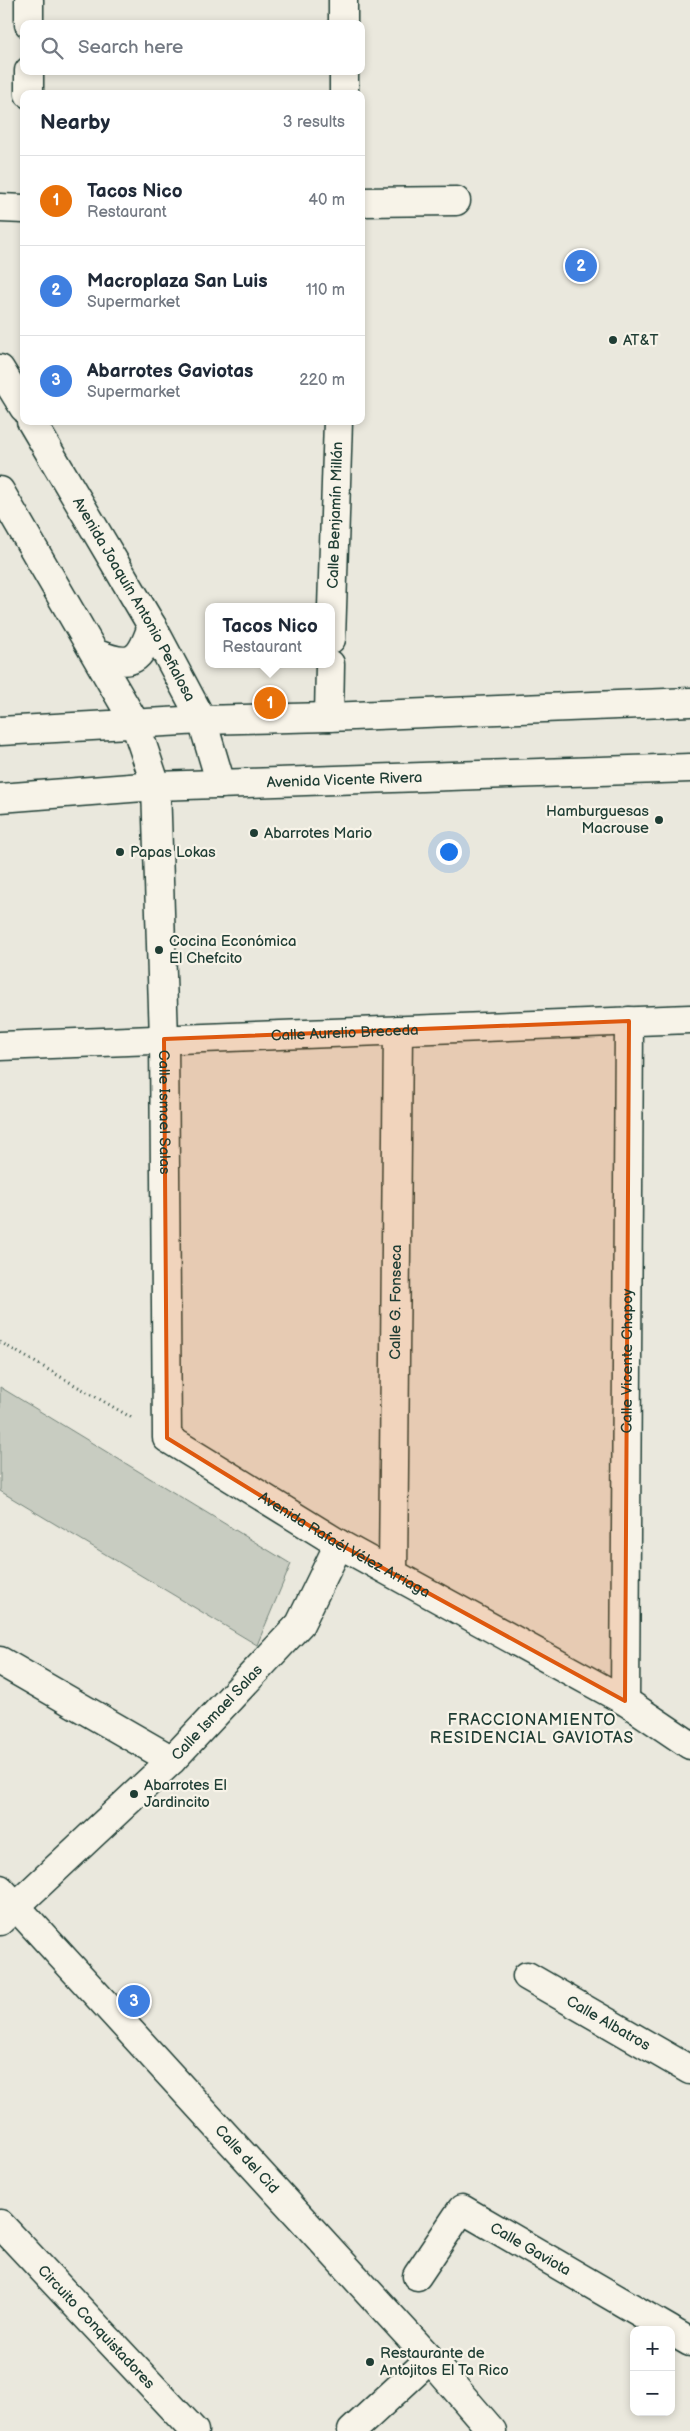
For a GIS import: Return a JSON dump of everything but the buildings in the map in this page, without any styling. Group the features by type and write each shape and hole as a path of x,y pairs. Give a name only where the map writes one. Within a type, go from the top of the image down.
{"street":[{"path":"29,0 29,20"},
{"path":"343,0 343,20"},
{"path":"29,75 29,90"},
{"path":"344,75 344,90"},
{"path":"365,202 456,201"},
{"path":"0,208 20,209"},
{"path":"0,369 20,402"},
{"name":"Avenida Joaquín Antonio Peñalosa","path":"33,425 152,626 202,720 221,784"},
{"name":"Calle Benjamín Millán","path":"332,603 338,425"},
{"path":"0,492 136,723 156,786"},
{"path":"97,654 119,662 136,658 144,649 152,626"},
{"path":"329,718 330,668"},
{"path":"0,731 202,720 329,718 690,702"},
{"name":"Avenida Vicente Rivera","path":"0,798 156,786 690,768"},
{"name":"Calle Ismael Salas","path":"156,786 164,1039 168,1438"},
{"name":"Calle Aurelio Breceda","path":"0,1046 690,1019"},
{"name":"Calle Vicente Chapoy","path":"625,1701 629,1021"},
{"name":"Calle G. Fonseca","path":"393,1573 398,1030"},
{"name":"Avenida Rafaél Vélez Arriaga","path":"168,1438 336,1551 393,1573 625,1701 690,1745"},
{"name":"Calle Ismael Salas","path":"5,1906 172,1760 300,1624 336,1551"},
{"path":"0,1662 172,1760"},
{"name":"Calle del Cid","path":"5,1906 430,2359 492,2431"},
{"name":"Calle Albatros","path":"527,1976 690,2070"},
{"name":"Calle Gaviota","path":"416,2276 462,2209 663,2326"},
{"name":"Circuito Conquistadores","path":"0,2224 194,2431"},
{"name":"Calle Gaviota","path":"675,2333 690,2342"},
{"path":"352,2431 430,2359"}],"path":[{"path":"0,1342 168,1438"}],"highlighted area":[{"path":"629,1021 625,1701 339,1544 167,1438 164,1039"}],"shaded area":[{"path":"0,1387 291,1564 257,1645 0,1491"}],"place":[{"name":"Macroplaza San Luis","path":"581,266"},
{"name":"AT&T","path":"613,340"},
{"name":"Tacos Nico","path":"270,703"},
{"name":"Hamburguesas Macrouse","path":"659,820"},
{"name":"Abarrotes Mario","path":"254,833"},
{"name":"Papas Lokas","path":"120,852"},
{"name":"Cocina Económica El Chefcito","path":"159,950"},
{"name":"Abarrotes El Jardincito","path":"134,1794"},
{"name":"Abarrotes Gaviotas","path":"134,2001"},
{"name":"Restaurante de Antojitos El Ta Rico","path":"370,2362"}],"district":[{"name":"FRACCIONAMIENTO RESIDENCIAL GAVIOTAS","path":"532,1728"}]}
